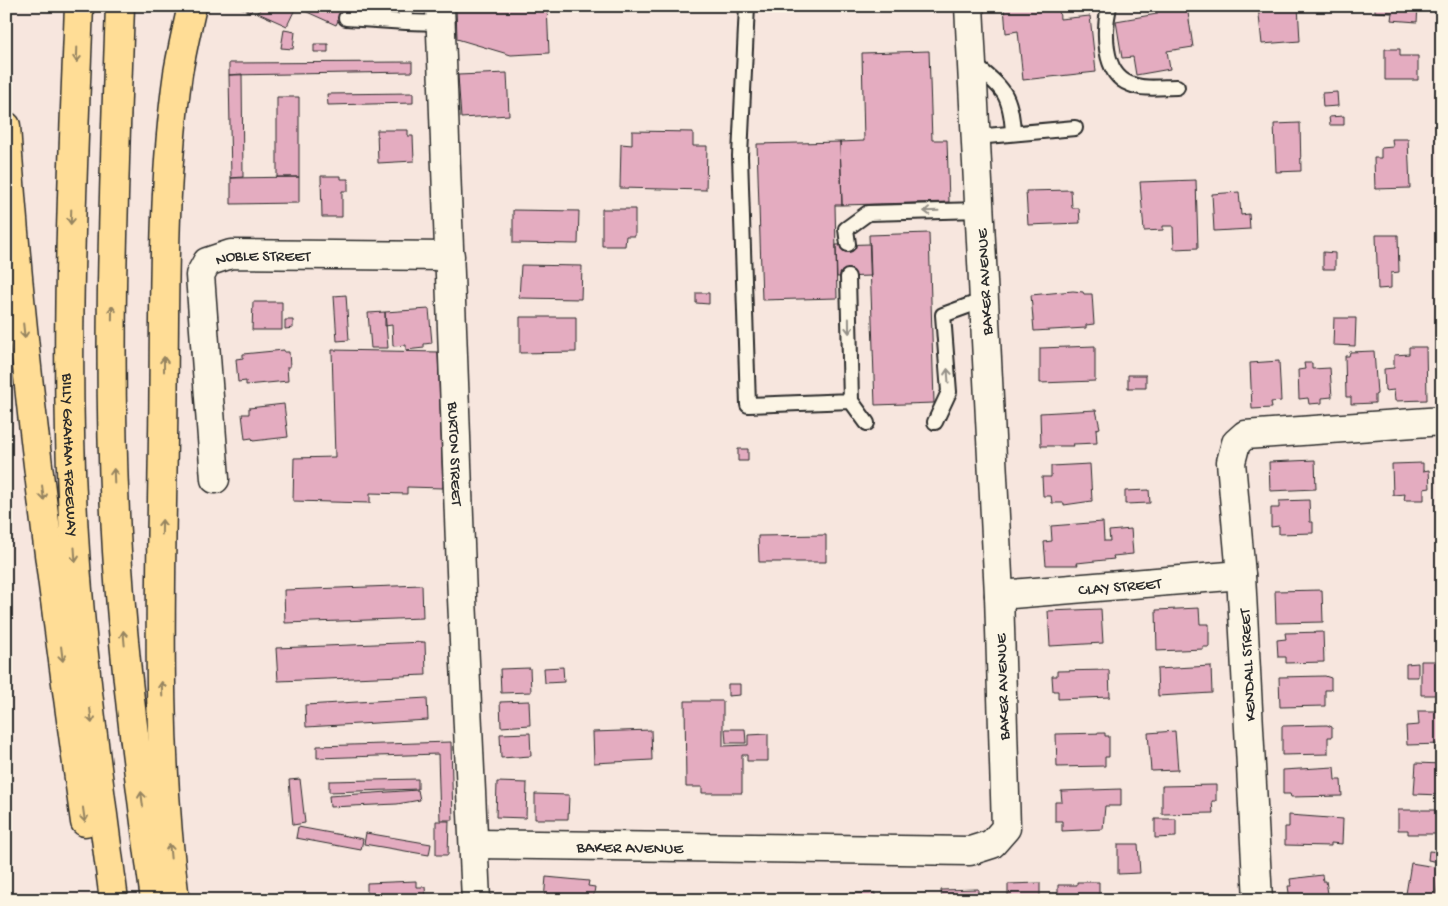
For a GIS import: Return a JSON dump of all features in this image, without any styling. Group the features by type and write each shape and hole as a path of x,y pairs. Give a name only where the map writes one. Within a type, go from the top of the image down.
{"highway":[{"name":"BILLY GRAHAM FREEWAY","path":"78,6 70,232 69,415 75,551 85,666 114,900"},
{"path":"120,6 113,234 111,416 117,552 129,694 155,900"},
{"path":"175,900 164,766 160,630 165,242 169,167 178,72 192,6"},
{"path":"6,126 19,286 36,438 67,692 96,900"}],"street":[{"name":"BAKER AVENUE","path":"474,844 970,852 992,844 1006,828 999,595 969,6"},
{"name":"BURTON STREET","path":"440,15 462,598 476,900"},
{"name":"NOBLE STREET","path":"215,479 200,275 207,262 231,254 450,256"},
{"name":"KENDALL STREET","path":"1258,900 1241,575 1231,462 1236,443 1245,435 1442,421"},
{"name":"CLAY STREET","path":"999,595 1241,575"}],"lane":[{"path":"405,6 406,22"},
{"path":"747,6 740,156 748,404 851,401"},
{"path":"1109,6 1105,23 1105,37 1108,55 1117,74 1129,84 1148,87 1177,87"},
{"path":"346,18 406,22 440,15"},
{"path":"972,63 998,85 1007,96 1013,134"},
{"path":"976,137 1075,128"},
{"path":"848,244 846,229 868,213 980,210"},
{"path":"848,277 851,401 867,424"},
{"path":"935,422 949,392 943,315 984,300"}],"building":[{"path":"237,6 253,6 251,12"},
{"path":"262,6 345,6 336,25 296,7 287,26 258,13"},
{"path":"456,6 547,6 549,53 511,55 457,39"},
{"path":"1004,6 1059,6 1060,19 1090,16 1096,72 1023,80 1018,31 1006,33"},
{"path":"1187,6 1193,47 1167,51 1170,69 1136,75 1133,57 1122,58 1116,21 1157,14 1156,8"},
{"path":"1258,6 1298,6 1300,41 1262,44"},
{"path":"1375,6 1418,6 1417,22 1391,20 1392,13 1375,12"},
{"path":"284,30 295,32 293,49 281,48"},
{"path":"314,44 328,44 328,52 314,52"},
{"path":"1385,49 1400,49 1400,56 1418,56 1418,80 1385,80"},
{"path":"929,51 932,140 947,140 949,202 842,205 840,142 864,141 862,53"},
{"path":"412,62 412,72 229,75 229,63"},
{"path":"507,73 509,115 461,118 458,75"},
{"path":"242,74 243,177 231,178 229,75"},
{"path":"1337,92 1338,106 1323,107 1322,93"},
{"path":"413,93 413,103 328,105 327,94"},
{"path":"277,97 299,97 299,177 277,177"},
{"path":"1344,116 1344,125 1330,125 1329,117"},
{"path":"1300,123 1301,171 1276,172 1274,124"},
{"path":"377,130 408,130 408,136 413,136 414,161 378,163"},
{"path":"632,131 693,132 693,146 707,146 706,190 620,188 621,144 632,145"},
{"path":"1392,139 1408,139 1410,188 1375,189 1374,158 1381,158 1381,148 1393,147"},
{"path":"840,142 842,205 835,205 837,298 762,300 757,144"},
{"path":"321,176 341,176 341,179 348,179 348,191 342,191 342,217 322,217"},
{"path":"299,177 299,203 231,204 231,178"},
{"path":"1196,180 1198,248 1174,249 1173,226 1163,226 1163,230 1144,231 1140,182"},
{"path":"1071,190 1072,208 1079,208 1080,223 1028,225 1026,191"},
{"path":"1239,192 1241,215 1249,214 1250,229 1214,231 1212,194"},
{"path":"602,209 635,209 635,236 626,236 625,246 602,246"},
{"path":"513,210 579,211 578,244 513,243"},
{"path":"929,233 934,403 875,405 869,235"},
{"path":"1376,235 1398,235 1399,272 1391,273 1391,288 1378,289"},
{"path":"870,244 871,276 837,277 836,245"},
{"path":"1323,252 1335,253 1335,269 1323,269"},
{"path":"521,265 582,266 581,299 519,298"},
{"path":"1073,291 1092,294 1094,324 1086,325 1086,328 1034,331 1031,295"},
{"path":"696,293 709,293 709,304 696,303"},
{"path":"346,295 349,340 337,341 334,296"},
{"path":"253,302 282,302 282,330 252,330"},
{"path":"429,309 432,343 424,344 424,348 406,350 406,345 393,346 392,325 385,326 385,312"},
{"path":"385,312 388,348 371,348 368,313"},
{"path":"520,317 576,317 576,352 520,353"},
{"path":"1334,318 1356,318 1355,346 1333,345"},
{"path":"285,320 293,320 293,328 285,329"},
{"path":"1095,346 1095,381 1040,383 1040,348"},
{"path":"1409,347 1426,347 1427,400 1395,401 1394,390 1385,391 1384,369 1394,368 1394,355 1409,354"},
{"path":"284,350 284,352 289,352 290,367 287,367 288,381 246,385 246,381 238,382 236,359 243,358 243,354"},
{"path":"332,350 438,352 443,488 407,487 407,494 370,493 370,503 293,501 294,458 335,457"},
{"path":"1374,351 1377,394 1375,395 1375,403 1351,404 1351,397 1346,397 1345,356 1349,356 1350,352"},
{"path":"1279,361 1281,401 1271,402 1272,408 1252,409 1250,363"},
{"path":"1304,363 1312,363 1312,369 1330,368 1332,397 1322,398 1322,403 1309,404 1308,398 1299,399 1298,370 1305,369"},
{"path":"1128,375 1146,375 1146,388 1128,388"},
{"path":"284,404 288,437 253,441 252,438 245,439 242,414 249,414 249,408"},
{"path":"1096,410 1100,428 1096,429 1097,443 1073,444 1074,446 1041,446 1040,413"},
{"path":"738,449 748,449 748,461 738,461"},
{"path":"1315,460 1316,489 1270,491 1269,462"},
{"path":"1423,463 1423,471 1429,470 1430,488 1424,489 1424,500 1404,500 1405,494 1393,495 1392,464"},
{"path":"1090,464 1092,501 1064,505 1064,503 1052,503 1051,496 1043,496 1042,477 1051,477 1051,466"},
{"path":"1149,490 1150,503 1125,504 1125,491"},
{"path":"1309,500 1310,522 1313,522 1313,533 1279,534 1279,526 1271,527 1271,508 1279,508 1279,501"},
{"path":"1103,522 1104,541 1110,541 1109,531 1131,529 1133,554 1113,556 1114,559 1077,563 1078,565 1046,565 1044,542 1052,541 1051,526"},
{"path":"826,535 826,562 759,562 758,536"},
{"path":"422,585 423,618 285,623 284,590"},
{"path":"1322,590 1323,622 1276,623 1275,591"},
{"path":"1199,608 1200,624 1209,624 1209,647 1203,647 1203,649 1157,651 1156,610"},
{"path":"1101,609 1103,643 1050,646 1048,611"},
{"path":"1323,632 1324,662 1286,663 1286,657 1278,657 1277,640 1286,639 1285,633"},
{"path":"425,642 426,675 278,681 276,648"},
{"path":"1421,661 1442,661 1442,695 1421,695"},
{"path":"1418,663 1418,677 1406,677 1406,664"},
{"path":"1211,666 1212,693 1158,696 1157,669"},
{"path":"563,667 564,682 545,683 544,668"},
{"path":"530,668 531,692 501,693 500,669"},
{"path":"1109,670 1110,697 1058,699 1058,691 1053,691 1052,676 1057,676 1057,671"},
{"path":"1325,676 1331,678 1331,690 1325,690 1325,706 1280,707 1279,677"},
{"path":"728,684 740,684 740,695 728,696"},
{"path":"427,698 428,720 306,727 305,705"},
{"path":"529,701 530,725 501,727 500,702"},
{"path":"685,701 723,701 723,746 748,745 748,735 768,734 768,761 747,761 747,755 742,755 742,793 702,793 702,787 686,787"},
{"path":"1418,711 1442,711 1442,744 1407,745 1406,726 1419,725"},
{"path":"1327,725 1332,727 1332,737 1328,737 1328,754 1282,755 1282,726"},
{"path":"725,729 745,729 746,743 726,743"},
{"path":"651,730 652,760 594,763 593,732"},
{"path":"1175,731 1178,770 1151,771 1148,733"},
{"path":"530,733 531,756 501,758 500,734"},
{"path":"1105,733 1105,736 1109,736 1109,757 1105,757 1105,766 1057,767 1056,734"},
{"path":"451,742 453,820 440,820 438,754 317,758 317,746"},
{"path":"1416,763 1442,764 1442,795 1414,794"},
{"path":"1334,767 1335,780 1341,780 1342,796 1291,797 1290,794 1283,794 1283,770"},
{"path":"300,779 305,823 293,825 289,780"},
{"path":"418,779 418,789 329,792 329,781"},
{"path":"497,782 527,783 526,818 496,817"},
{"path":"1216,785 1216,801 1212,801 1213,813 1162,814 1162,786"},
{"path":"1121,789 1121,806 1105,806 1103,829 1062,831 1062,821 1055,821 1055,802 1062,802 1061,791"},
{"path":"418,790 420,800 397,804 330,807 329,796"},
{"path":"535,794 569,795 568,819 535,819"},
{"path":"1398,810 1442,810 1442,834 1408,834 1408,830 1398,830"},
{"path":"1289,815 1343,819 1342,844 1331,843 1331,846 1285,845 1285,827 1289,827"},
{"path":"1155,819 1176,819 1176,837 1155,838"},
{"path":"436,821 449,821 448,855 436,855"},
{"path":"298,827 363,839 361,850 296,838"},
{"path":"366,833 431,844 429,855 364,844"},
{"path":"1118,844 1138,844 1140,873 1118,874"},
{"path":"1429,851 1440,852 1439,862 1428,860"},
{"path":"1411,863 1441,868 1435,900 1405,900"},
{"path":"1322,875 1323,881 1326,881 1329,900 1290,900 1288,886 1291,886 1290,879"},
{"path":"546,877 589,881 588,886 595,887 593,900 544,900"},
{"path":"416,881 416,887 425,887 426,900 367,900 367,883"},
{"path":"1077,882 1099,882 1099,899 1058,900 1058,885 1077,885"},
{"path":"1040,883 1040,900 1008,900 1008,884"},
{"path":"978,889 978,900 942,900 941,890"},
{"path":"875,893 875,900 852,900 852,894"}]}
